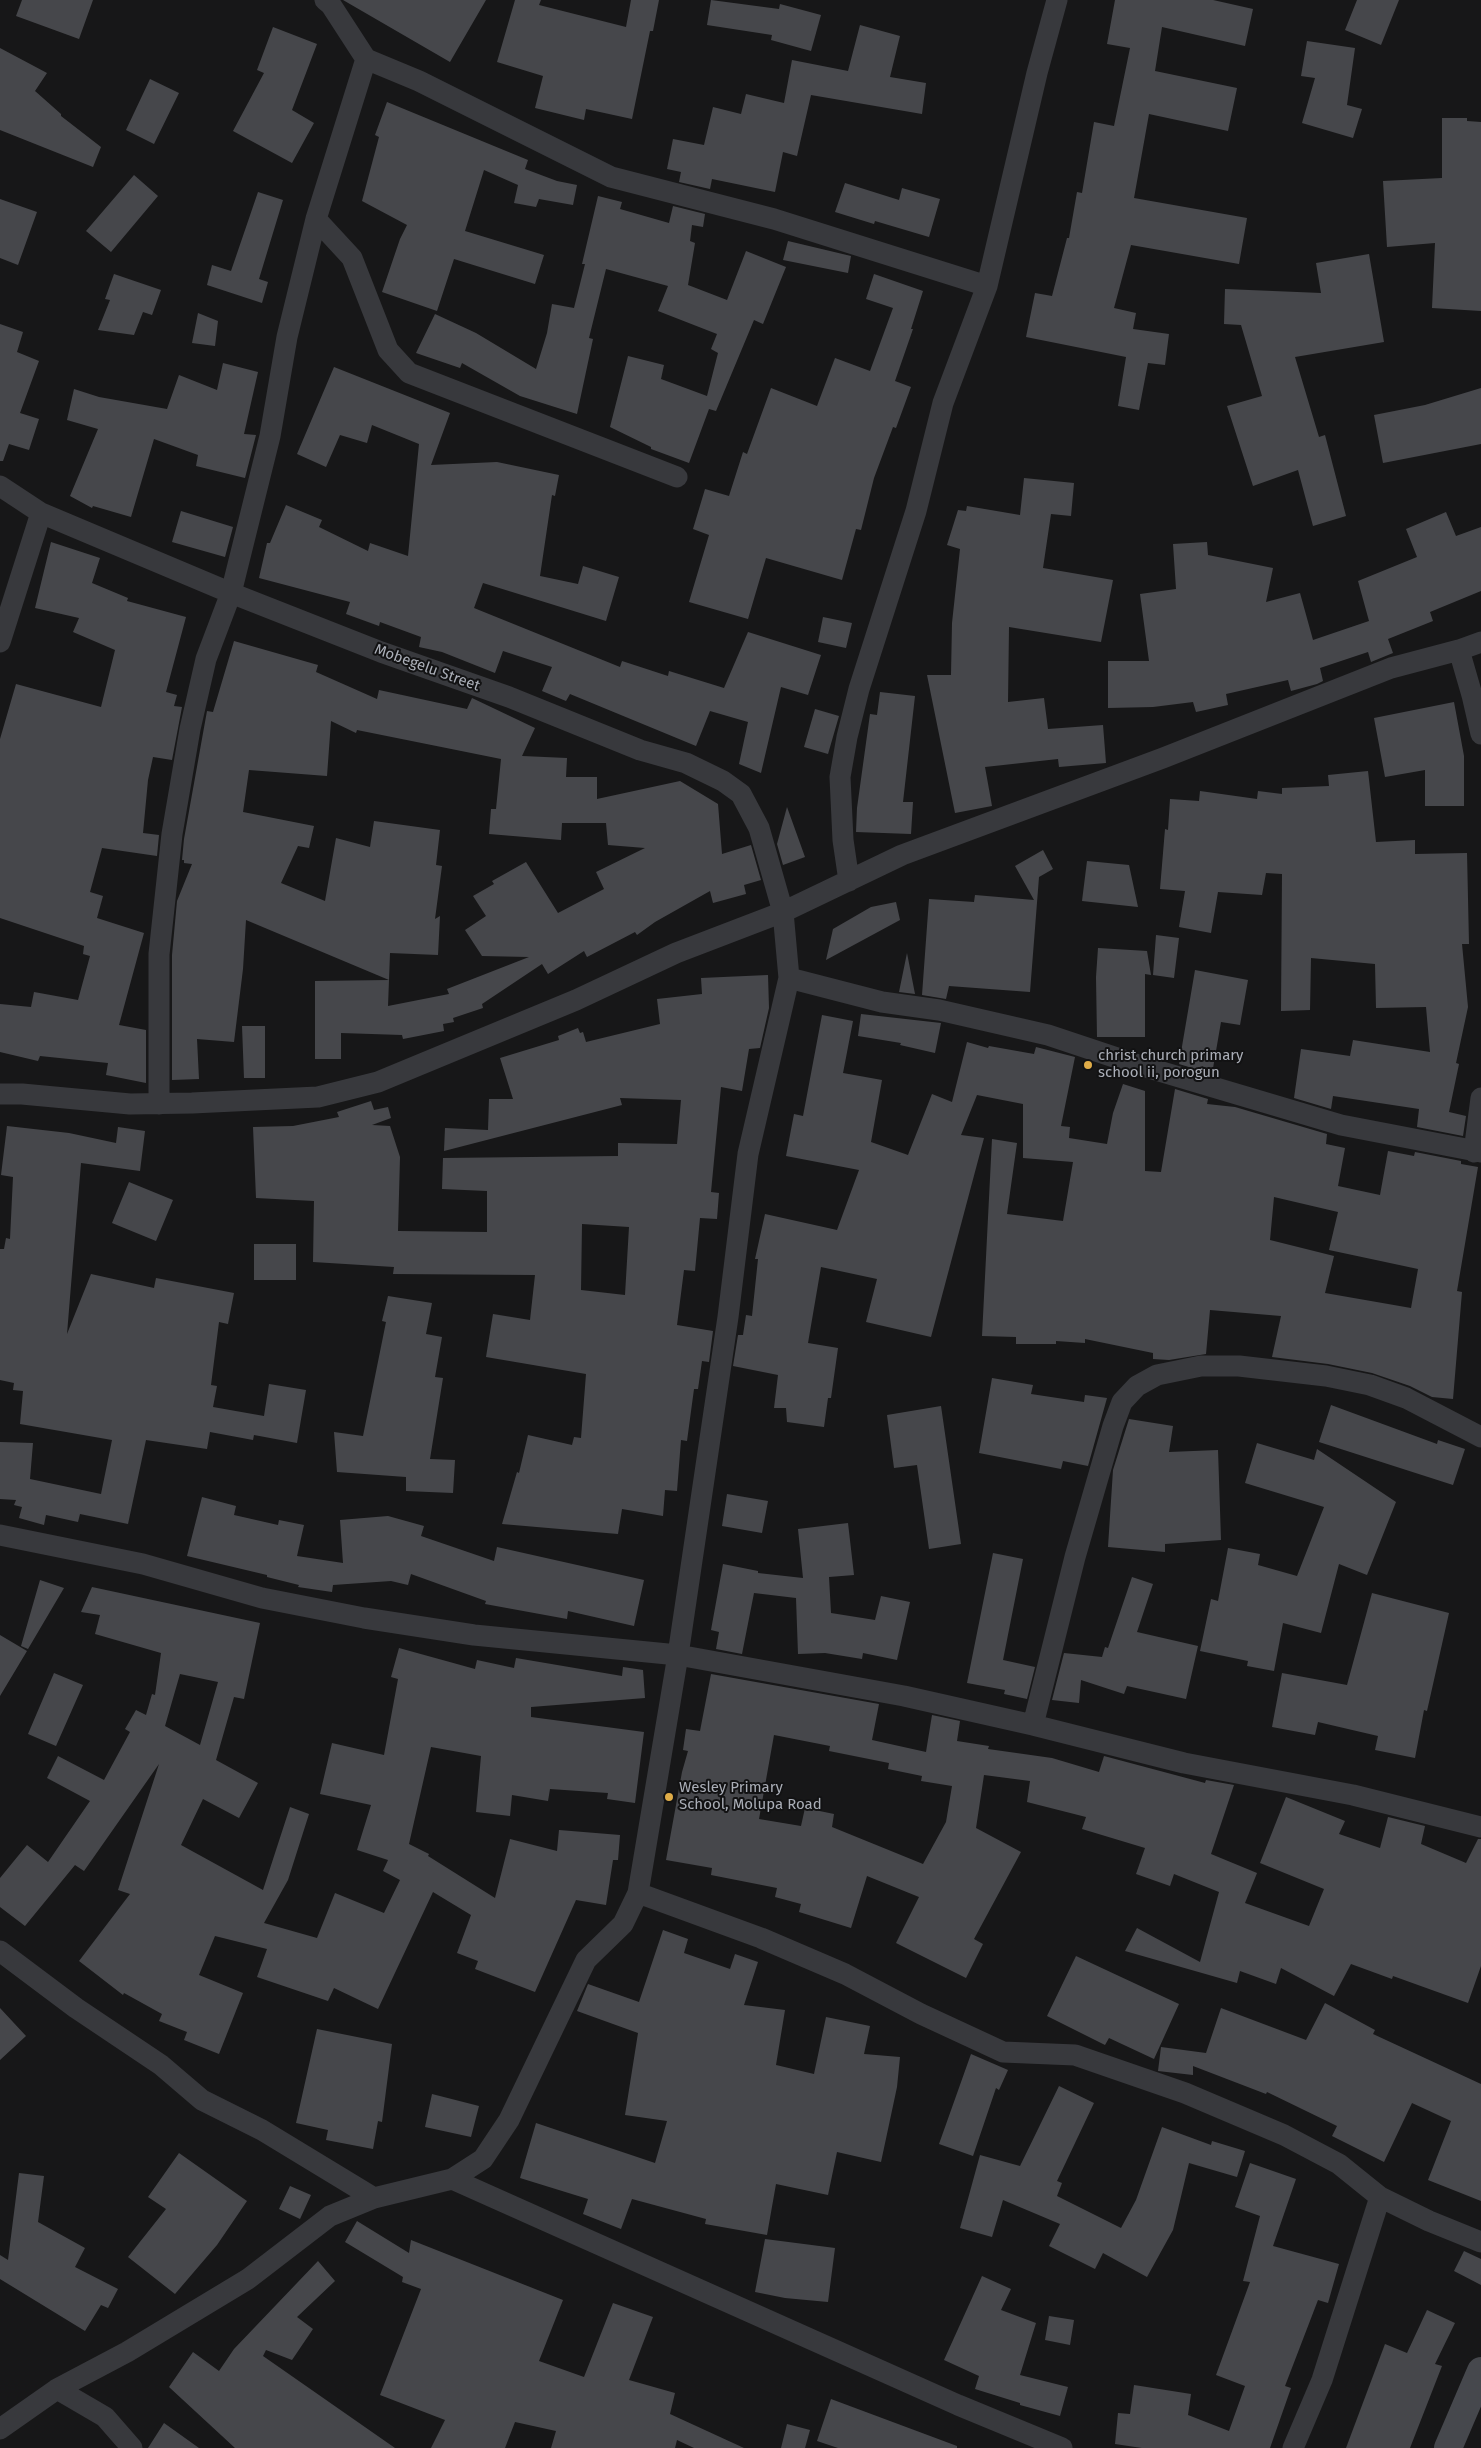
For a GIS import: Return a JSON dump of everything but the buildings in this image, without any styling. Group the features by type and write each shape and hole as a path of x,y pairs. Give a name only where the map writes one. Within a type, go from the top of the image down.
{"street":[{"path":"325,0 366,59 419,81 611,177 774,219 987,286"},
{"path":"849,881 843,840 840,777 847,737 859,689 916,511 943,403 987,286 1036,73 1057,0"},
{"path":"159,1104 159,954 172,834 190,729 206,659 231,593 270,436 287,337 316,219 366,59"},
{"path":"316,219 352,258 388,350 409,373 677,477"},
{"name":"Mobegelu Street","path":"0,486 41,513 231,593 381,652 509,697 640,750 686,764 723,782 741,794 759,828 783,912 789,978 748,1154 728,1317 678,1655 638,1893 624,1924 586,1960 504,2128 483,2159 452,2180"},
{"path":"0,642 41,513"},
{"path":"0,1094 22,1094 130,1104 159,1104 318,1097 378,1082 576,1000 676,953 783,912 902,856 1163,758 1390,668 1459,650 1481,642"},
{"path":"1459,650 1481,734"},
{"path":"789,978 882,1002 939,1010 1048,1035 1132,1063 1341,1125 1477,1152 1481,1098"},
{"path":"1033,1725 1075,1557 1112,1426 1122,1402 1137,1386 1157,1375 1201,1366 1239,1366 1326,1376 1370,1385 1406,1398 1481,1437"},
{"path":"0,1535 143,1564 262,1598 364,1618 474,1635 678,1655 904,1696 1033,1725 1184,1763 1353,1795 1481,1827"},
{"path":"638,1893 752,1934 836,1970 921,2014 1003,2052 1075,2055 1185,2093 1284,2135 1331,2160 1380,2197 1429,2221 1481,2242"},
{"path":"0,1951 76,2008 161,2065 202,2100 262,2130 374,2198"},
{"path":"0,2429 57,2390 126,2352 248,2280 330,2216 374,2198 452,2180 958,2405 1062,2448"},
{"path":"1293,2448 1322,2380 1380,2197"},
{"path":"1448,2448 1481,2372"},
{"path":"57,2390 105,2417 132,2448"}],"place":[{"name":"christ church primary school ii, porogun","path":"1088,1065"},
{"name":"Wesley Primary School, Molupa Road","path":"669,1797"}]}
